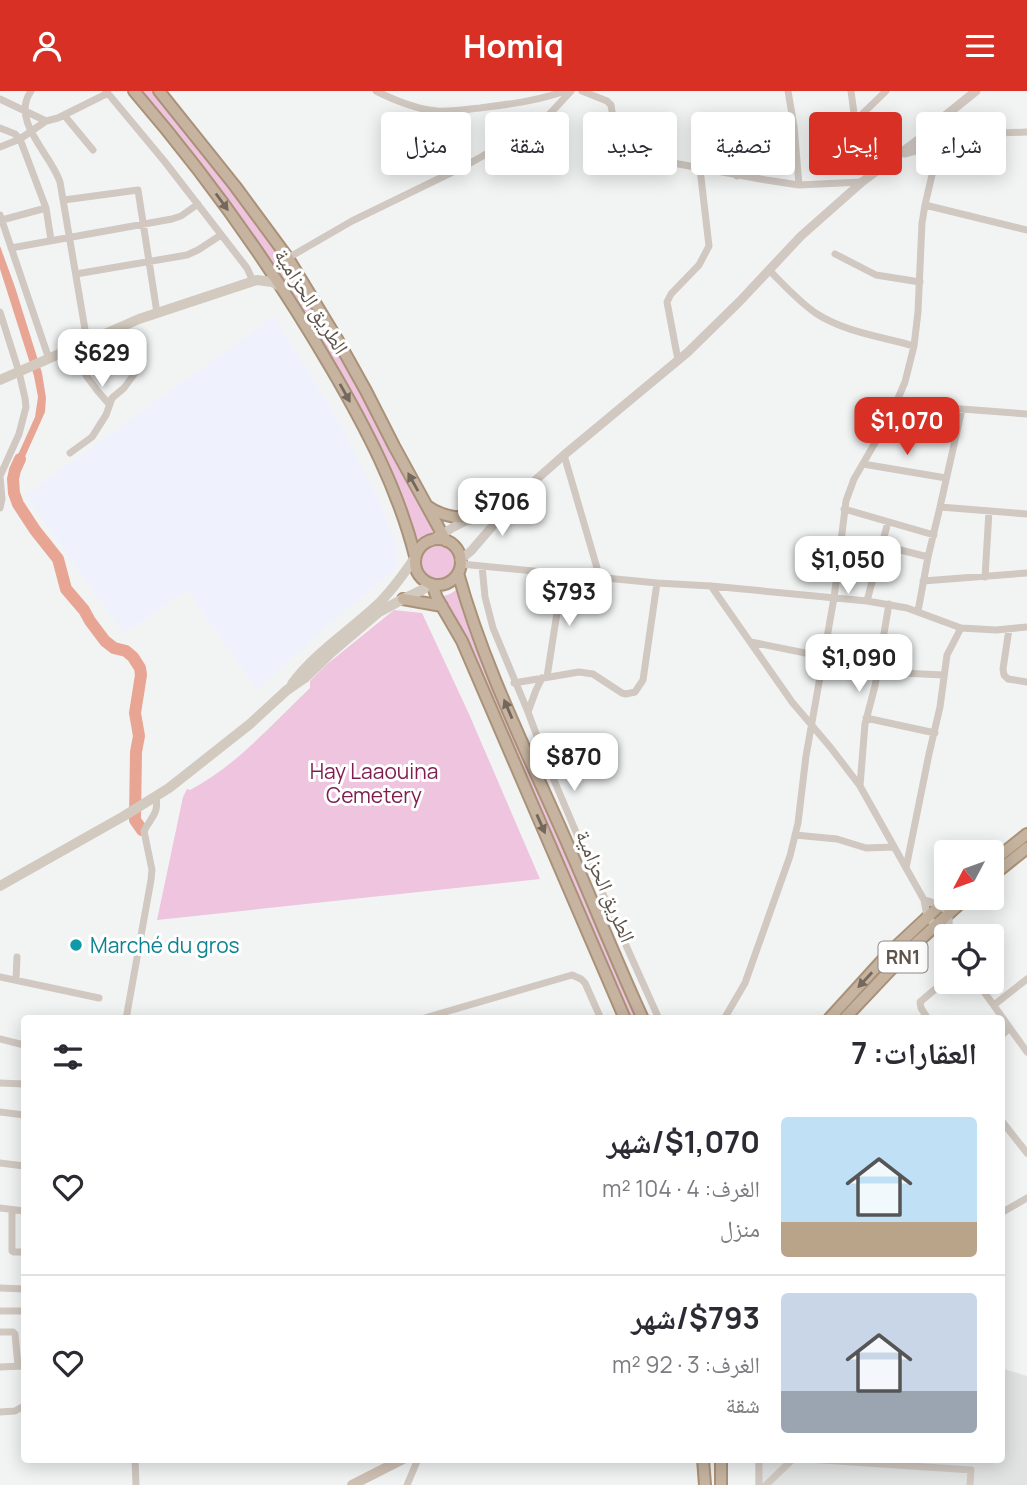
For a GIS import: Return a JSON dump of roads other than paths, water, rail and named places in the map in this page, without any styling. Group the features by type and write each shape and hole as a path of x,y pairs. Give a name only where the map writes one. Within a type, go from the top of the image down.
{"highway":[{"name":"الطريق الحزامية","path":"134,91 181,148 264,261 346,394 398,498 419,575 431,584 462,641 623,1015"},
{"name":"الطريق الحزامية","path":"159,91 288,258 343,349 444,537 456,549 477,636 641,1015"},
{"path":"425,504 443,515 473,517"},
{"path":"414,558 421,547 444,537"},
{"path":"431,584 444,585 449,582 460,566"},
{"path":"402,599 442,606"},
{"path":"1004,852 1027,834"},
{"path":"1004,866 1027,848"},
{"name":"RN1","path":"833,1015 889,953 934,910"},
{"name":"RN1","path":"937,924 953,910"},
{"name":"RN1","path":"848,1015 934,927"},
{"path":"704,1463 705,1485"},
{"path":"721,1463 721,1485"}],"main road":[{"path":"255,280 263,271 264,261"},
{"path":"0,380 121,326 255,280 281,286"},
{"path":"287,690 327,647 383,599 414,558"},
{"path":"0,886 153,798 239,732 379,613 431,584"},
{"path":"352,1485 394,1463"}],"street":[{"path":"6,91 1,99 46,121"},
{"path":"31,91 24,109 31,132 57,172 87,341"},
{"path":"376,91 436,111 544,99 565,91"},
{"path":"540,91 544,99"},
{"path":"288,258 352,221 465,166 532,128 544,120 571,91"},
{"path":"582,91 611,104 616,139 621,145 691,167"},
{"path":"788,91 799,185"},
{"path":"851,91 854,112"},
{"path":"864,112 886,91"},
{"path":"948,112 963,97 976,91"},
{"path":"0,147 107,92 198,204 255,280"},
{"path":"64,115 93,149"},
{"path":"0,128 20,139 46,208 51,240"},
{"path":"1006,133 1027,132"},
{"path":"902,152 916,141"},
{"path":"678,360 667,303 669,297 699,265 709,246 702,175"},
{"path":"732,175 799,185 865,180"},
{"path":"864,175 865,180"},
{"path":"460,566 521,493 678,360 722,319 801,236 872,175"},
{"path":"726,1015 745,983 790,856 802,803 806,756 825,657 844,509 849,491 905,382 914,346 922,223 932,175"},
{"path":"64,200 138,190 157,313"},
{"path":"11,248 143,225 181,216 198,204"},
{"path":"925,205 1027,230"},
{"path":"45,361 1,218 46,208"},
{"path":"76,274 187,255 221,235"},
{"path":"835,254 876,275 920,282"},
{"path":"769,270 818,315 854,330 914,346"},
{"path":"0,312 2,324 24,370 26,398 19,434 0,476 0,508"},
{"path":"70,453 92,437 113,398 135,373 135,360 121,326"},
{"path":"71,349 109,404"},
{"path":"896,404 1027,414"},
{"path":"918,611 962,409"},
{"path":"564,454 600,578"},
{"path":"863,464 946,478"},
{"path":"444,537 473,517 521,493"},
{"path":"940,507 1027,514"},
{"path":"844,509 934,535"},
{"path":"985,577 989,511"},
{"path":"867,601 888,522"},
{"path":"881,545 928,557"},
{"path":"460,566 867,601 918,611 961,628 976,630 1027,627"},
{"path":"482,566 488,614 514,683 590,865 657,1015"},
{"path":"923,581 1027,573"},
{"path":"528,712 536,690 545,678 563,574"},
{"path":"514,683 579,672 593,674 622,693 635,692 643,680 657,583"},
{"path":"711,586 792,702 860,786 924,900 927,916 935,924"},
{"path":"860,786 866,718 878,672 889,604"},
{"path":"906,869 950,647 961,628"},
{"path":"1009,629 1004,675 1008,679 1027,682"},
{"path":"751,642 825,657"},
{"path":"878,672 944,675"},
{"path":"866,718 935,733"},
{"path":"127,1015 150,893 152,870 144,831 157,809 153,798"},
{"path":"795,835 837,839 866,848 894,847"},
{"path":"924,900 934,900"},
{"path":"947,910 949,924"},
{"path":"16,979 17,957"},
{"path":"435,1015 572,975 585,983 599,1015"},
{"path":"0,977 99,998"},
{"path":"994,1005 1027,979"},
{"path":"926,1015 920,1002 934,990"},
{"path":"986,994 1001,1015"},
{"path":"1005,1021 1027,1052"},
{"path":"1005,1032 1010,1028"},
{"path":"0,1039 21,1044"},
{"path":"0,1083 21,1084"},
{"path":"0,1112 21,1115"},
{"path":"1005,1125 1027,1153"},
{"path":"0,1163 21,1166"},
{"path":"1005,1211 1027,1198"},
{"path":"0,1208 21,1211"},
{"path":"12,1210 12,1251 21,1252"},
{"path":"0,1288 21,1289"},
{"path":"0,1311 21,1311"},
{"path":"0,1332 15,1334 21,1366 0,1367"},
{"path":"0,1412 21,1408"},
{"path":"135,1463 136,1485"},
{"path":"407,1485 416,1463"},
{"path":"759,1463 759,1485"},
{"path":"766,1485 789,1463"},
{"path":"867,1463 971,1470"},
{"path":"970,1485 972,1463"}],"waterway":[{"path":"20,459 13,479 14,493 35,530 58,559 66,589 105,641 114,648 126,651 140,668 135,713 139,736 136,752 135,820 142,830"}],"place":[{"name":"Marché du gros","path":"76,945"}],"park label":[{"name":"Hay Laaouina Cemetery","path":"374,783"}]}
